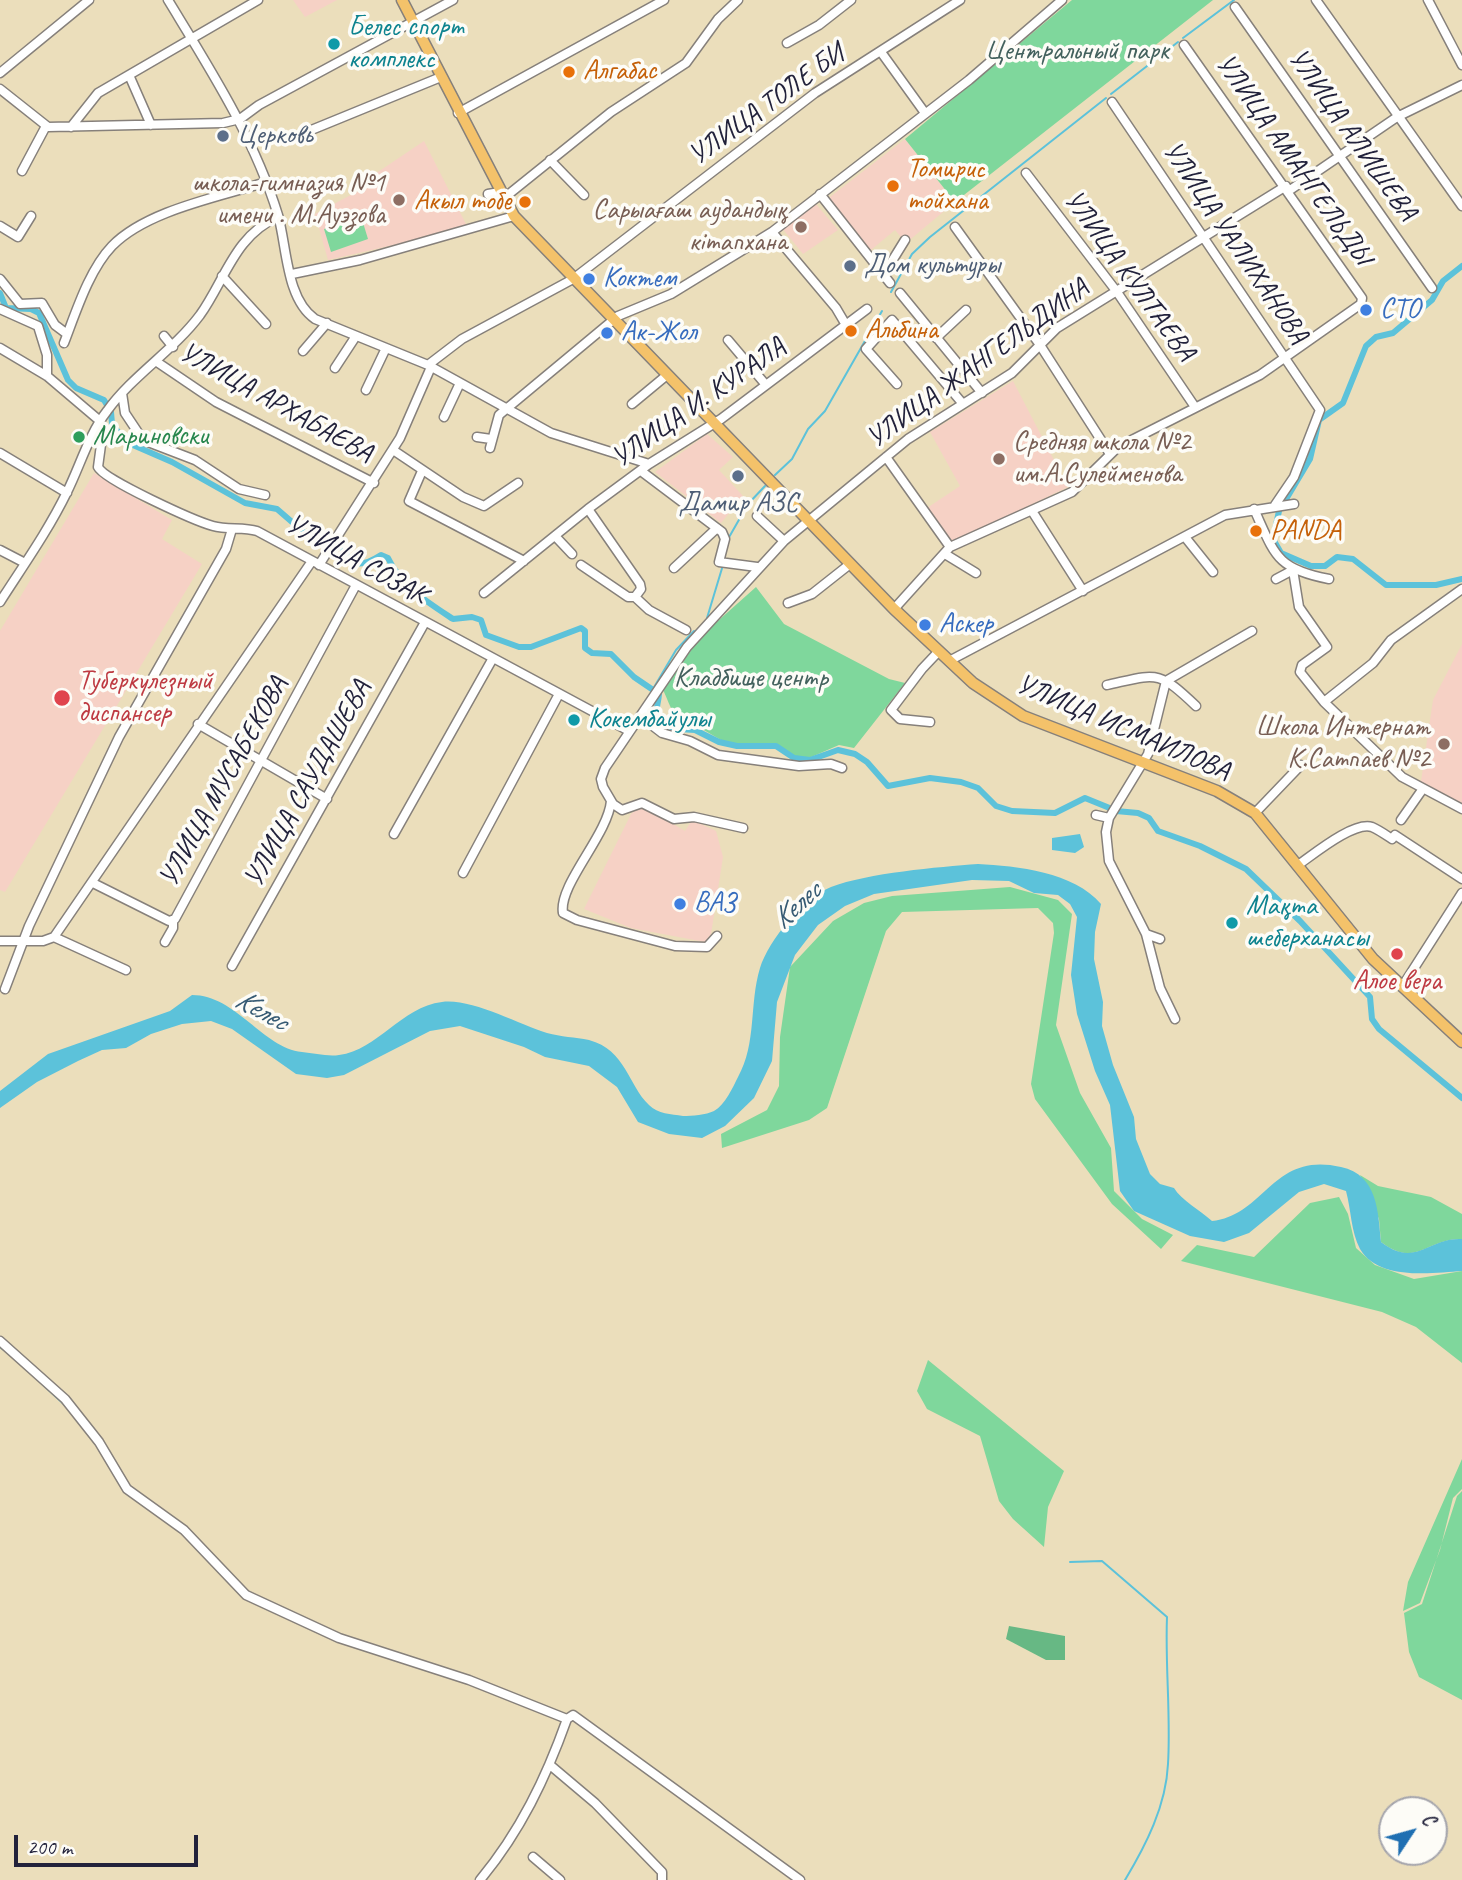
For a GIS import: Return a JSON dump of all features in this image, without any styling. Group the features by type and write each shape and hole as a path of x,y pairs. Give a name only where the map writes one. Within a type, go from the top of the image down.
{"main road":[{"name":"УЛИЦА ИСМАИЛОВА","path":"402,0 458,113 514,216 894,609 949,661 995,699 1034,725 1142,761 1217,791 1255,813 1350,933 1402,987 1462,1042"}],"street":[{"path":"168,0 240,119 278,217 302,306 312,317 430,366 505,410 551,433 649,464"},
{"path":"71,127 93,97 117,77 129,75 258,0"},
{"path":"0,89 46,126 212,125 240,119 259,105 453,0"},
{"path":"639,0 644,9"},
{"path":"458,113 664,0"},
{"path":"488,194 502,195 611,112 686,63 718,19 738,0"},
{"path":"787,43 851,0"},
{"name":"УЛИЦА ТОЛЕ БИ","path":"54,937 198,724 374,483 393,450 430,366 462,339 573,279 815,93 960,0"},
{"path":"477,438 490,444 498,417 613,320 677,290 772,232 969,80 1062,0"},
{"path":"1316,0 1462,206"},
{"path":"1427,0 1462,65"},
{"path":"0,73 83,2"},
{"name":"УЛИЦА АЛИШЕВА","path":"1235,8 1432,288"},
{"name":"УЛИЦА АМАНГЕЛЬДЫ","path":"1184,45 1288,188 1362,302 1285,359"},
{"path":"881,52 925,113"},
{"path":"129,75 151,125"},
{"path":"304,133 441,76"},
{"path":"969,80 975,88"},
{"name":"УЛИЦА ЖАНГЕЛЬДИНА","path":"611,801 602,784 603,773 687,647 728,605 757,567 808,520 932,422 1023,365 1057,328 1339,157 1397,117 1462,85"},
{"name":"УЛИЦА УАЛИХАНОВА","path":"1112,102 1320,410 1294,477 1275,505"},
{"path":"22,171 46,126"},
{"path":"550,160 584,195"},
{"name":"УЛИЦА КУЛТАЕВА","path":"1026,173 1117,292 1195,407"},
{"path":"0,279 20,304 42,303 55,326 66,338 100,263 113,245 126,234 160,217 266,182"},
{"path":"820,194 890,283"},
{"path":"0,226 18,237 31,216"},
{"path":"292,274 360,260 514,216"},
{"path":"0,602 67,493 106,412 122,393 173,346 205,308 222,275 252,233 278,217"},
{"path":"955,227 1040,345 1110,454"},
{"path":"772,232 836,308 846,325"},
{"path":"884,274 905,240"},
{"path":"318,268 330,261"},
{"path":"222,275 265,324"},
{"path":"900,293 982,393"},
{"path":"0,309 38,326 47,355 47,376"},
{"name":"УЛИЦА И. КУРАЛА","path":"484,593 588,509 649,464 714,423 867,309"},
{"path":"936,338 966,310"},
{"path":"897,384 866,349 892,320 963,404"},
{"path":"303,351 327,323"},
{"path":"335,368 356,335"},
{"path":"164,336 173,346"},
{"path":"728,340 766,385"},
{"path":"0,348 47,376 100,421"},
{"path":"366,390 386,348"},
{"path":"894,609 948,551 1072,492 1110,454 1130,440 1225,394 1285,359"},
{"name":"УЛИЦА АРХАБАЕВА","path":"157,362 216,402 374,483"},
{"path":"632,404 667,375"},
{"path":"444,416 460,383"},
{"path":"122,393 127,416 143,440 195,460 239,489 265,495"},
{"name":"УЛИЦА СОЗАК","path":"100,421 103,430 98,467 100,474 163,506 214,526 257,531 424,624 629,731"},
{"path":"393,450 463,497 484,506 488,506 500,489 518,482"},
{"path":"0,453 67,493"},
{"path":"886,457 948,551 976,573"},
{"path":"422,471 409,501 524,561"},
{"path":"641,471 717,528 724,539 724,563 757,567"},
{"path":"949,661 1224,515 1294,504"},
{"path":"588,509 640,584 641,589 635,597"},
{"path":"1254,509 1272,550 1293,570 1329,579"},
{"path":"1032,511 1083,592"},
{"path":"757,516 784,541"},
{"path":"674,568 717,528"},
{"path":"5,989 23,941 119,737 226,549 232,529"},
{"path":"555,536 572,554"},
{"path":"1185,537 1213,572"},
{"path":"0,550 25,563"},
{"path":"788,604 812,594 850,564"},
{"path":"581,565 628,597 635,597 649,610 686,630"},
{"path":"1276,579 1293,570"},
{"path":"1293,570 1292,581 1299,607 1327,646 1302,665 1300,672 1324,702 1402,777 1462,809"},
{"name":"УЛИЦА МУСАБЕКОВА","path":"93,883 173,920 356,585"},
{"path":"1324,702 1373,663 1391,640 1459,590"},
{"name":"УЛИЦА САУДАШЕВА","path":"232,966 424,624"},
{"path":"1175,1019 1160,988 1146,934 1109,861 1105,832 1109,818 1148,754 1166,681 1252,631"},
{"path":"930,723 900,719 892,713 906,685 939,651"},
{"path":"394,834 493,658"},
{"path":"1107,685 1148,675 1166,681 1196,706"},
{"path":"463,873 559,694"},
{"path":"640,716 662,733 690,741 718,755 799,766 831,764 842,768"},
{"path":"198,724 327,799"},
{"path":"1255,813 1301,765"},
{"path":"1401,820 1422,790"},
{"path":"717,936 707,947 675,947 577,920 563,913 563,905 607,816 611,801 622,810 642,803 674,819 694,817 714,824 743,828"},
{"path":"1096,815 1109,818"},
{"path":"1298,865 1357,828 1373,827 1392,839 1395,835 1462,878"},
{"path":"1402,987 1462,893"},
{"path":"165,942 173,928 173,920"},
{"path":"1146,934 1160,939"},
{"path":"0,941 43,941 54,937 126,970"},
{"path":"0,1341 65,1399 99,1442 127,1489 184,1530 246,1595 340,1639 469,1680 567,1719"},
{"path":"480,1880 509,1844 550,1766 567,1719 573,1715 800,1880"},
{"path":"550,1766 595,1803 662,1872 662,1880"},
{"path":"533,1857 560,1880"}],"shaded area":[{"path":"293,0 337,0 305,17"},
{"name":"Томирис тойхана","path":"905,139 955,202 906,243 895,230 871,250 826,200"},
{"name":"школа-гимназия №1 имени . М.Ауэзова","path":"424,141 468,228 328,260 315,214 364,188 366,180"},
{"path":"815,203 838,230 803,254 782,228"},
{"name":"Средняя школа №2 им.А.Сулейменова","path":"1013,381 1068,487 951,543 927,508 960,486 930,432"},
{"path":"707,434 733,457 719,470 743,496 721,523 655,472"},
{"name":"Туберкулезный диспансер","path":"94,473 172,520 162,539 202,564 5,892 0,890 0,631"},
{"name":"Школа Интернат К.Сатпаев №2","path":"1462,644 1462,809 1420,788 1433,700"},
{"path":"641,805 685,831 692,820 716,831 723,857 711,934 705,942 631,928 584,909 631,814"}],"green space":[{"name":"Центральный парк","path":"1072,0 1213,0 955,202 905,139"},
{"path":"361,216 368,239 331,252 324,229"},
{"name":"Кладбище центр","path":"756,587 784,624 889,679 905,683 854,748 839,745 809,758 794,757 775,744 726,743 697,726 684,724 675,716 663,690 701,636"},
{"path":"1010,887 1058,900 1072,914 1056,1025 1080,1093 1111,1148 1114,1191 1142,1219 1173,1235 1161,1249 1112,1204 1035,1099 1031,1084 1054,933 1053,923 1038,908 902,912 886,931 827,1108 809,1120 722,1148 721,1134 767,1110 779,1086 780,1037 790,967 833,921 864,903 892,896"},
{"path":"1360,1175 1378,1186 1431,1197 1462,1214 1462,1239 1439,1243 1413,1253 1393,1250 1381,1242 1379,1219"},
{"path":"1339,1197 1348,1214 1356,1248 1375,1265 1414,1279 1462,1271 1462,1363 1416,1327 1382,1312 1181,1261 1197,1245 1254,1257 1310,1203"},
{"path":"928,1360 1064,1471 1048,1507 1044,1547 1013,1519 999,1501 980,1436 927,1409 917,1391"},
{"path":"1462,1459 1462,1489 1453,1498 1440,1550 1420,1603 1403,1611 1408,1582"},
{"path":"1462,1491 1462,1700 1419,1677 1409,1652 1404,1613 1422,1604 1457,1496"},
{"path":"1009,1626 1065,1636 1065,1660 1046,1660 1006,1639"}],"water":[{"path":"1080,834 1084,847 1075,853 1052,850 1052,838"},
{"name":"Келес","path":"978,864 1027,869 1060,878 1090,893 1101,904 1095,932 1094,959 1103,1002 1102,1026 1113,1065 1134,1117 1136,1139 1150,1174 1160,1184 1174,1188 1212,1221 1245,1208 1284,1175 1299,1168 1318,1164 1341,1167 1353,1171 1369,1186 1377,1207 1381,1242 1404,1253 1422,1250 1440,1242 1462,1239 1462,1271 1407,1273 1380,1266 1360,1249 1346,1191 1324,1184 1299,1192 1249,1233 1224,1242 1190,1236 1134,1211 1120,1191 1110,1105 1095,1071 1077,1014 1071,975 1077,917 1070,904 1058,895 1034,893 1009,881 972,880 874,894 845,906 818,925 795,955 777,1002 772,1061 754,1098 725,1126 702,1138 669,1134 638,1122 617,1087 589,1066 545,1057 524,1047 460,1026 430,1031 344,1075 327,1078 296,1074 232,1029 211,1021 182,1024 151,1034 126,1048 102,1050 78,1061 37,1082 0,1108 0,1091 48,1054 170,1011 192,995 208,997 222,1003 288,1048 330,1056 366,1045 427,1006 442,1002 467,1004 547,1033 589,1040 601,1045 619,1060 642,1097 656,1110 683,1116 707,1113 714,1111 725,1100 744,1064 757,982 764,957 788,921 809,900 831,887 864,878 903,871"}],"waterway":[{"path":"1183,38 1234,0"},
{"path":"1111,94 1178,42"},
{"path":"891,292 912,254 930,237 1106,98"},
{"path":"1285,501 1310,459 1319,420 1343,403 1366,346 1376,337 1393,333 1432,300 1443,281 1462,266"},
{"path":"0,293 6,308 31,309 39,313 68,380 76,388 104,400 111,412 112,424 126,442 172,462 245,503 277,509 307,535 332,537 356,563 370,561 381,555 388,558 400,577 424,600 453,619 472,617 481,620 486,635 519,647 531,647 581,628 585,631 585,648 592,653 611,654 634,677 659,694 656,715 662,728 695,730 719,742 737,746 776,746 794,758 810,760 838,750 855,754 867,762 888,786 930,778 961,782 978,788 996,806 1012,811 1055,813 1085,798 1112,809"},
{"path":"775,475 792,459 808,429 825,411 882,311"},
{"path":"728,539 748,504 765,486"},
{"path":"1279,511 1273,539 1281,553 1311,566 1325,566 1337,557 1353,559 1386,585 1436,585 1462,579"},
{"path":"707,618 723,565"},
{"path":"653,689 676,650 694,631"},
{"path":"1116,811 1138,813 1149,818 1158,831 1200,846 1246,869 1300,921 1370,997 1372,1019 1379,1029 1462,1098"},
{"path":"0,1347 8,1353"},
{"path":"40,1382 67,1407"},
{"path":"1070,1562 1102,1561 1167,1617 1169,1727 1166,1780 1154,1825 1125,1880"}],"place":[{"name":"Белес спорт комплекс","path":"334,44"},
{"name":"Алгабас","path":"569,72"},
{"name":"Церковь","path":"223,136"},
{"name":"Томирис тойхана","path":"893,186"},
{"name":"школа-гимназия №1 имени . М.Ауэзова","path":"399,200"},
{"name":"Акыл тобе","path":"525,202"},
{"name":"Сарыағаш аудандық кітапхана","path":"801,227"},
{"name":"Дом культуры","path":"850,266"},
{"name":"Коктем","path":"589,279"},
{"name":"СТО","path":"1366,310"},
{"name":"Альбина","path":"851,331"},
{"name":"Ак-Жол","path":"607,333"},
{"name":"Мариновски","path":"79,437"},
{"name":"Средняя школа №2 им.А.Сулейменова","path":"999,459"},
{"name":"Дамир АЗС","path":"738,476"},
{"name":"PANDA","path":"1256,531"},
{"name":"Аскер","path":"925,625"},
{"name":"Туберкулезный диспансер","path":"62,698"},
{"name":"Кокембайулы","path":"574,720"},
{"name":"Школа Интернат К.Сатпаев №2","path":"1444,744"},
{"name":"ВАЗ","path":"680,904"},
{"name":"Мақта шеберханасы","path":"1232,923"},
{"name":"Алое вера","path":"1397,954"}]}
